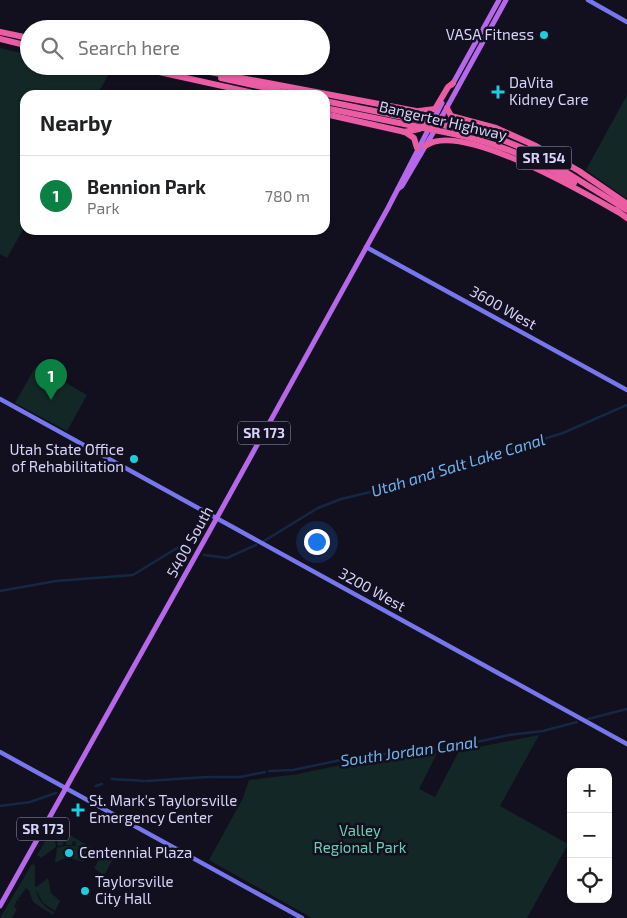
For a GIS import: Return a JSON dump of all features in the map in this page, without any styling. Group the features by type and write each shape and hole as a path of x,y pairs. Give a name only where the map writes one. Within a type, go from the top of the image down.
{"highway":[{"path":"0,32 20,36"},
{"path":"0,41 20,44"},
{"path":"171,75 226,90"},
{"path":"174,75 241,90"},
{"path":"210,75 276,90"},
{"path":"226,75 305,90"},
{"path":"416,111 434,110 448,87 453,83"},
{"path":"330,95 416,111 423,114 434,124 439,135 446,140"},
{"name":"Bangerter Highway","path":"330,102 418,120 496,144 559,173 627,218"},
{"path":"447,108 449,115 496,128 536,146 579,171 627,204"},
{"name":"Bangerter Highway","path":"330,109 414,126 495,137 535,153 627,210"},
{"path":"330,115 403,132 412,136 417,148"},
{"path":"403,132 457,118"},
{"path":"425,146 433,141 446,140 519,160 618,212"}],"main road":[{"name":"5400 South","path":"0,906 217,519 398,189 402,186 425,146 453,83 499,0"},
{"name":"5400 South","path":"398,189 398,184 417,148 447,108 506,0"},
{"path":"477,53 477,46 489,18"},
{"path":"462,80 474,45"}],"street":[{"path":"588,0 598,2 627,22"},
{"name":"3600 West","path":"366,247 627,390"},
{"name":"3200 West","path":"0,399 627,744"},
{"path":"0,752 302,918"}],"green space":[{"path":"0,48 20,53 20,75 108,75 100,90 20,90 20,235 7,258 0,254"},
{"path":"627,95 627,199 586,170"},
{"path":"36,366 87,395 67,431 15,403"},
{"name":"Valley Regional Park","path":"539,735 500,806 567,843 567,846 527,918 312,918 209,860 243,798 249,780 298,774 355,762 437,753 419,789 435,797 459,751"},
{"path":"54,826 92,848 90,850 75,845 76,842 73,841 72,845 66,845 66,842 63,842 63,845 58,846"},
{"path":"53,829 56,847 41,858 37,855"},
{"path":"77,846 89,852 83,862 68,857 55,863 57,848"},
{"path":"103,853 113,859 104,876 94,868"},
{"path":"32,864 35,865 35,885 38,897 47,908 54,912 53,915 33,902 29,890 26,888 18,899 21,901 17,900 14,907 17,909 12,918 0,918"},
{"path":"48,878 51,893 60,901 55,911 43,903 35,888"}],"waterway":[{"name":"Utah and Salt Lake Canal","path":"264,541 318,508 341,499 416,481 444,470 563,433 627,405"},
{"name":"Utah and Salt Lake Canal","path":"204,555 227,558 256,545"},
{"name":"Utah and Salt Lake Canal","path":"0,591 56,581 133,575 177,548 182,546 192,549"},
{"name":"South Jordan Canal","path":"588,719 627,709"},
{"name":"South Jordan Canal","path":"269,771 293,770 360,756 444,749 509,735 543,731 577,722"},
{"name":"South Jordan Canal","path":"209,777 240,777 265,772"},
{"name":"South Jordan Canal","path":"146,781 207,777"},
{"name":"South Jordan Canal","path":"112,779 128,780"},
{"name":"South Jordan Canal","path":"130,780 144,781"},
{"name":"South Jordan Canal","path":"96,786 102,784"},
{"name":"South Jordan Canal","path":"0,806 30,802 56,793"}],"place":[{"name":"VASA Fitness","path":"544,35"},
{"name":"DaVita Kidney Care","path":"498,92"},
{"name":"Bennion Park","path":"51,400"},
{"name":"Utah State Office of Rehabilitation","path":"134,459"},
{"name":"St. Mark's Taylorsville Emergency Center","path":"78,810"},
{"name":"Centennial Plaza","path":"69,853"},
{"name":"Taylorsville City Hall","path":"85,891"}]}
